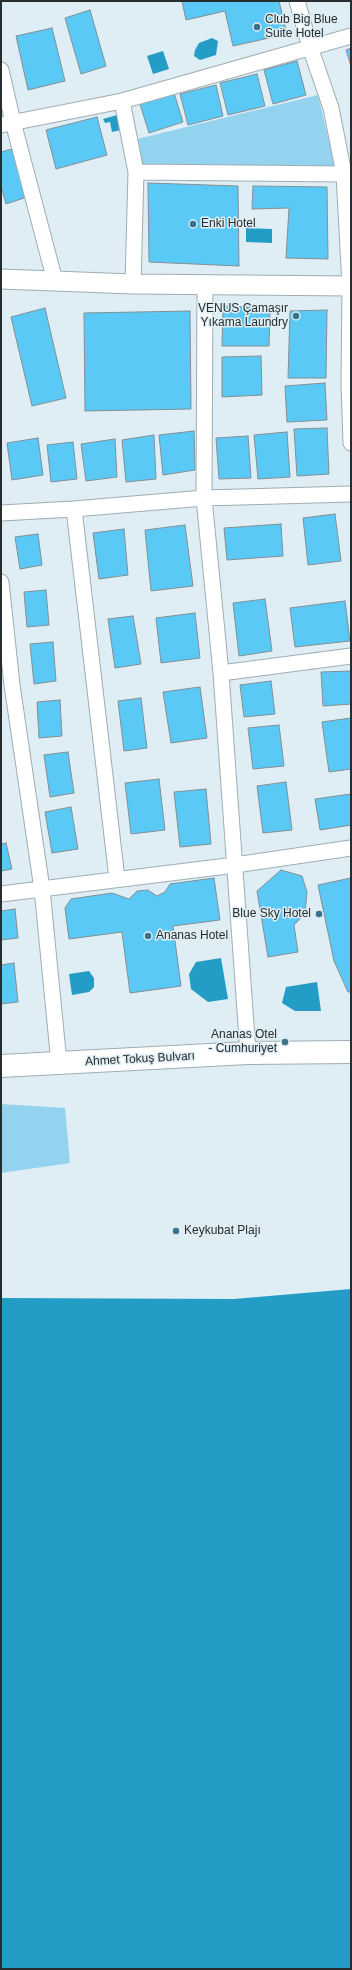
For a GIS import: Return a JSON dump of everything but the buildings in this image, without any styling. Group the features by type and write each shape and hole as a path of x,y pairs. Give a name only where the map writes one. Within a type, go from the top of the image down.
{"main road":[{"name":"Ahmet Tokuş Bulvarı","path":"1,1066 248,1052 351,1052"}],"street":[{"path":"297,1 310,47 331,108 344,174 350,286 349,384 351,443"},
{"path":"307,1 311,20 310,47"},
{"path":"7,123 122,102 351,36"},
{"path":"1,70 7,123 55,281"},
{"path":"122,102 136,172 133,284"},
{"path":"136,172 344,174"},
{"path":"1,279 133,284 350,286"},
{"path":"205,284 204,498 221,673 248,1052"},
{"path":"1,513 74,509 204,498 351,494"},
{"path":"74,509 117,879"},
{"path":"1,582 7,686 42,889 59,1063"},
{"path":"221,673 351,656"},
{"path":"1,894 235,865 351,848"}],"shaded area":[{"path":"212,38 218,41 216,55 200,60 194,56 195,50 199,43"},
{"path":"163,51 169,69 153,74 147,56"},
{"path":"318,95 336,171 139,169 133,140"},
{"path":"117,115 121,130 112,132 110,122 105,123 103,119"},
{"path":"246,228 272,229 272,243 246,242"},
{"path":"221,958 228,999 208,1002 191,989 189,974 196,962"},
{"path":"89,971 94,978 94,987 89,992 72,995 69,974"},
{"path":"317,982 321,1011 295,1011 282,1003 286,987"},
{"path":"1,1104 65,1108 70,1163 1,1173"},
{"path":"351,1289 351,1969 1,1969 1,1298 234,1299"}],"place":[{"name":"Club Big Blue Suite Hotel","path":"257,27"},
{"name":"Enki Hotel","path":"193,224"},
{"name":"VENUS Çamaşır Yıkama Laundry","path":"296,316"},
{"name":"Blue Sky Hotel","path":"319,914"},
{"name":"Ananas Hotel","path":"148,936"},
{"name":"Ananas Otel - Cumhuriyet","path":"285,1042"},
{"name":"Keykubat Plajı","path":"176,1231"}]}
